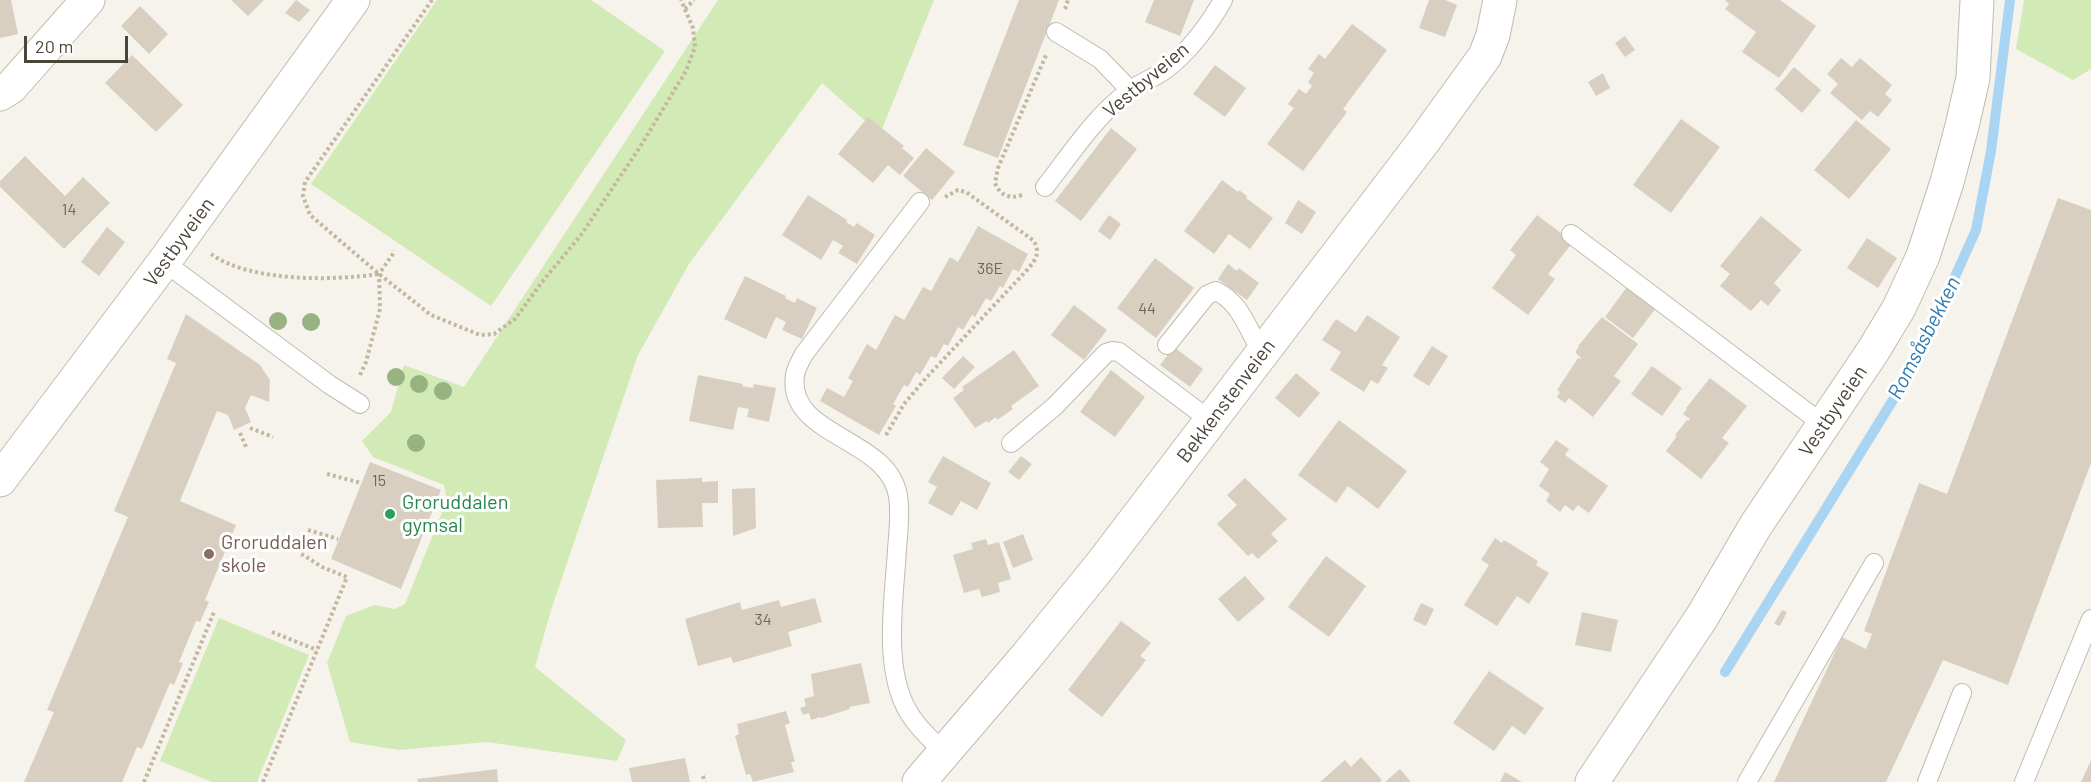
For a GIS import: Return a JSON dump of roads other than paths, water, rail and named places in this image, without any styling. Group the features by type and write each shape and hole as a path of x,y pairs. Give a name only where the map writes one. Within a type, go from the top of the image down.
{"street":[{"path":"0,94 11,87 88,0"},
{"name":"Vestbyveien","path":"0,480 165,262 353,0"},
{"name":"Bekkenstenveien","path":"919,782 1100,566 1423,142 1485,56 1493,35 1500,0"},
{"name":"Vestbyveien","path":"1592,782 1702,617 1756,525 1873,351 1899,308 1923,256 1947,182 1973,78 1977,0"}],"lane":[{"name":"Vestbyveien","path":"1045,188 1089,129 1130,90 1164,71 1179,57 1213,17 1223,0"},
{"path":"1056,32 1100,59 1130,90"},
{"path":"920,202 804,354 795,374 795,390 799,403 809,417 873,457 890,477 898,495 892,622 898,693 913,719 945,752"},
{"path":"1571,234 1824,424"},
{"path":"165,262 330,385 355,400"},
{"path":"1167,345 1207,296 1216,291 1225,295 1241,312 1252,339 1263,353"},
{"path":"1011,443 1055,406 1106,353 1112,351 1126,356 1211,421"},
{"path":"1747,782 1874,563"},
{"path":"2024,782 2091,619"},
{"path":"1927,782 1962,693"}],"waterway":[{"name":"Romsåsbekken","path":"1725,672 1917,361 1976,230 1991,151 2010,0"}],"place":[{"name":"Groruddalen gymsal","path":"390,514"},
{"name":"Groruddalen skole","path":"209,554"}]}
